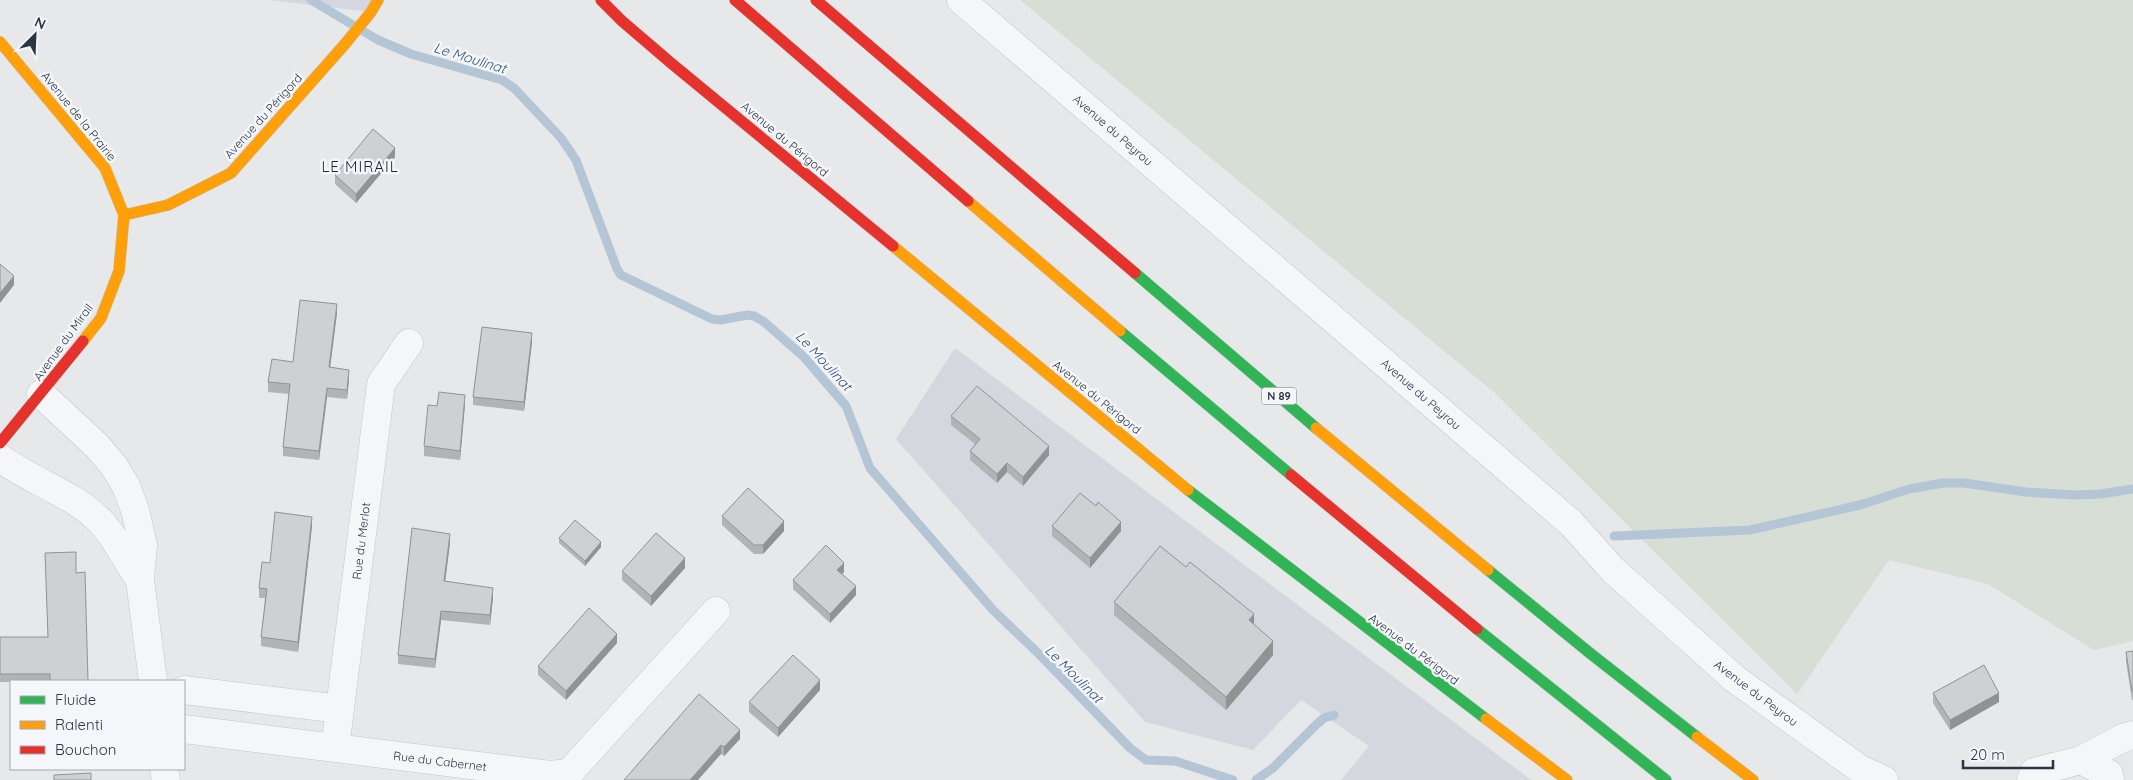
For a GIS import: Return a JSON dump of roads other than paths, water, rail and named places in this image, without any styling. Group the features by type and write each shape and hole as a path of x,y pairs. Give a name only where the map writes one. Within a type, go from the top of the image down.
{"main road":[{"name":"Avenue du Périgord","path":"124,215 168,205 231,173 345,44 371,12 378,0"},
{"name":"Avenue du Périgord","path":"371,12 388,0"},
{"name":"Avenue du Périgord","path":"602,0 622,22 1186,488 1402,657 1567,780"},
{"path":"735,0 1312,492 1521,667 1666,780"},
{"name":"N 89","path":"816,0 1330,440 1592,654 1753,780"},
{"name":"Avenue du Périgord","path":"589,4 622,22"},
{"name":"Avenue de la Prairie","path":"0,42 105,168 124,215"},
{"name":"Avenue du Mirail","path":"0,443 101,318 119,271 124,215"}],"street":[{"name":"Avenue du Peyrou","path":"961,0 1571,523 1613,570 1735,679 1860,769 1884,780"},
{"name":"Rue du Merlot","path":"335,748 381,384 409,342"},
{"path":"41,394 97,446 114,466 126,486 135,510 143,545 140,580 153,680"},
{"path":"0,458 30,478 59,492 85,508 102,522 140,580"},
{"name":"Rue du Cabernet","path":"185,730 550,775 569,773 716,611"},
{"path":"185,690 340,709"},
{"path":"2030,780 2034,772 2081,760 2125,737 2133,735"},
{"path":"2081,760 2110,774 2110,780"}],"waterway":[{"name":"Le Moulinat","path":"311,0 378,40 411,54 502,80 514,88 561,138 576,160 617,269 621,275 712,319 721,320 747,315 754,316 763,321 804,357 846,406 870,468 993,610 1040,655 1130,748 1146,760 1175,761 1233,780"},
{"path":"1614,536 1750,530 1860,505 1909,489 1943,483 1964,483 2026,492 2075,495 2100,494 2133,489"},
{"path":"1256,780 1273,768 1324,718 1334,715"}],"district":[{"name":"LE MIRAIL","path":"360,166"}]}
